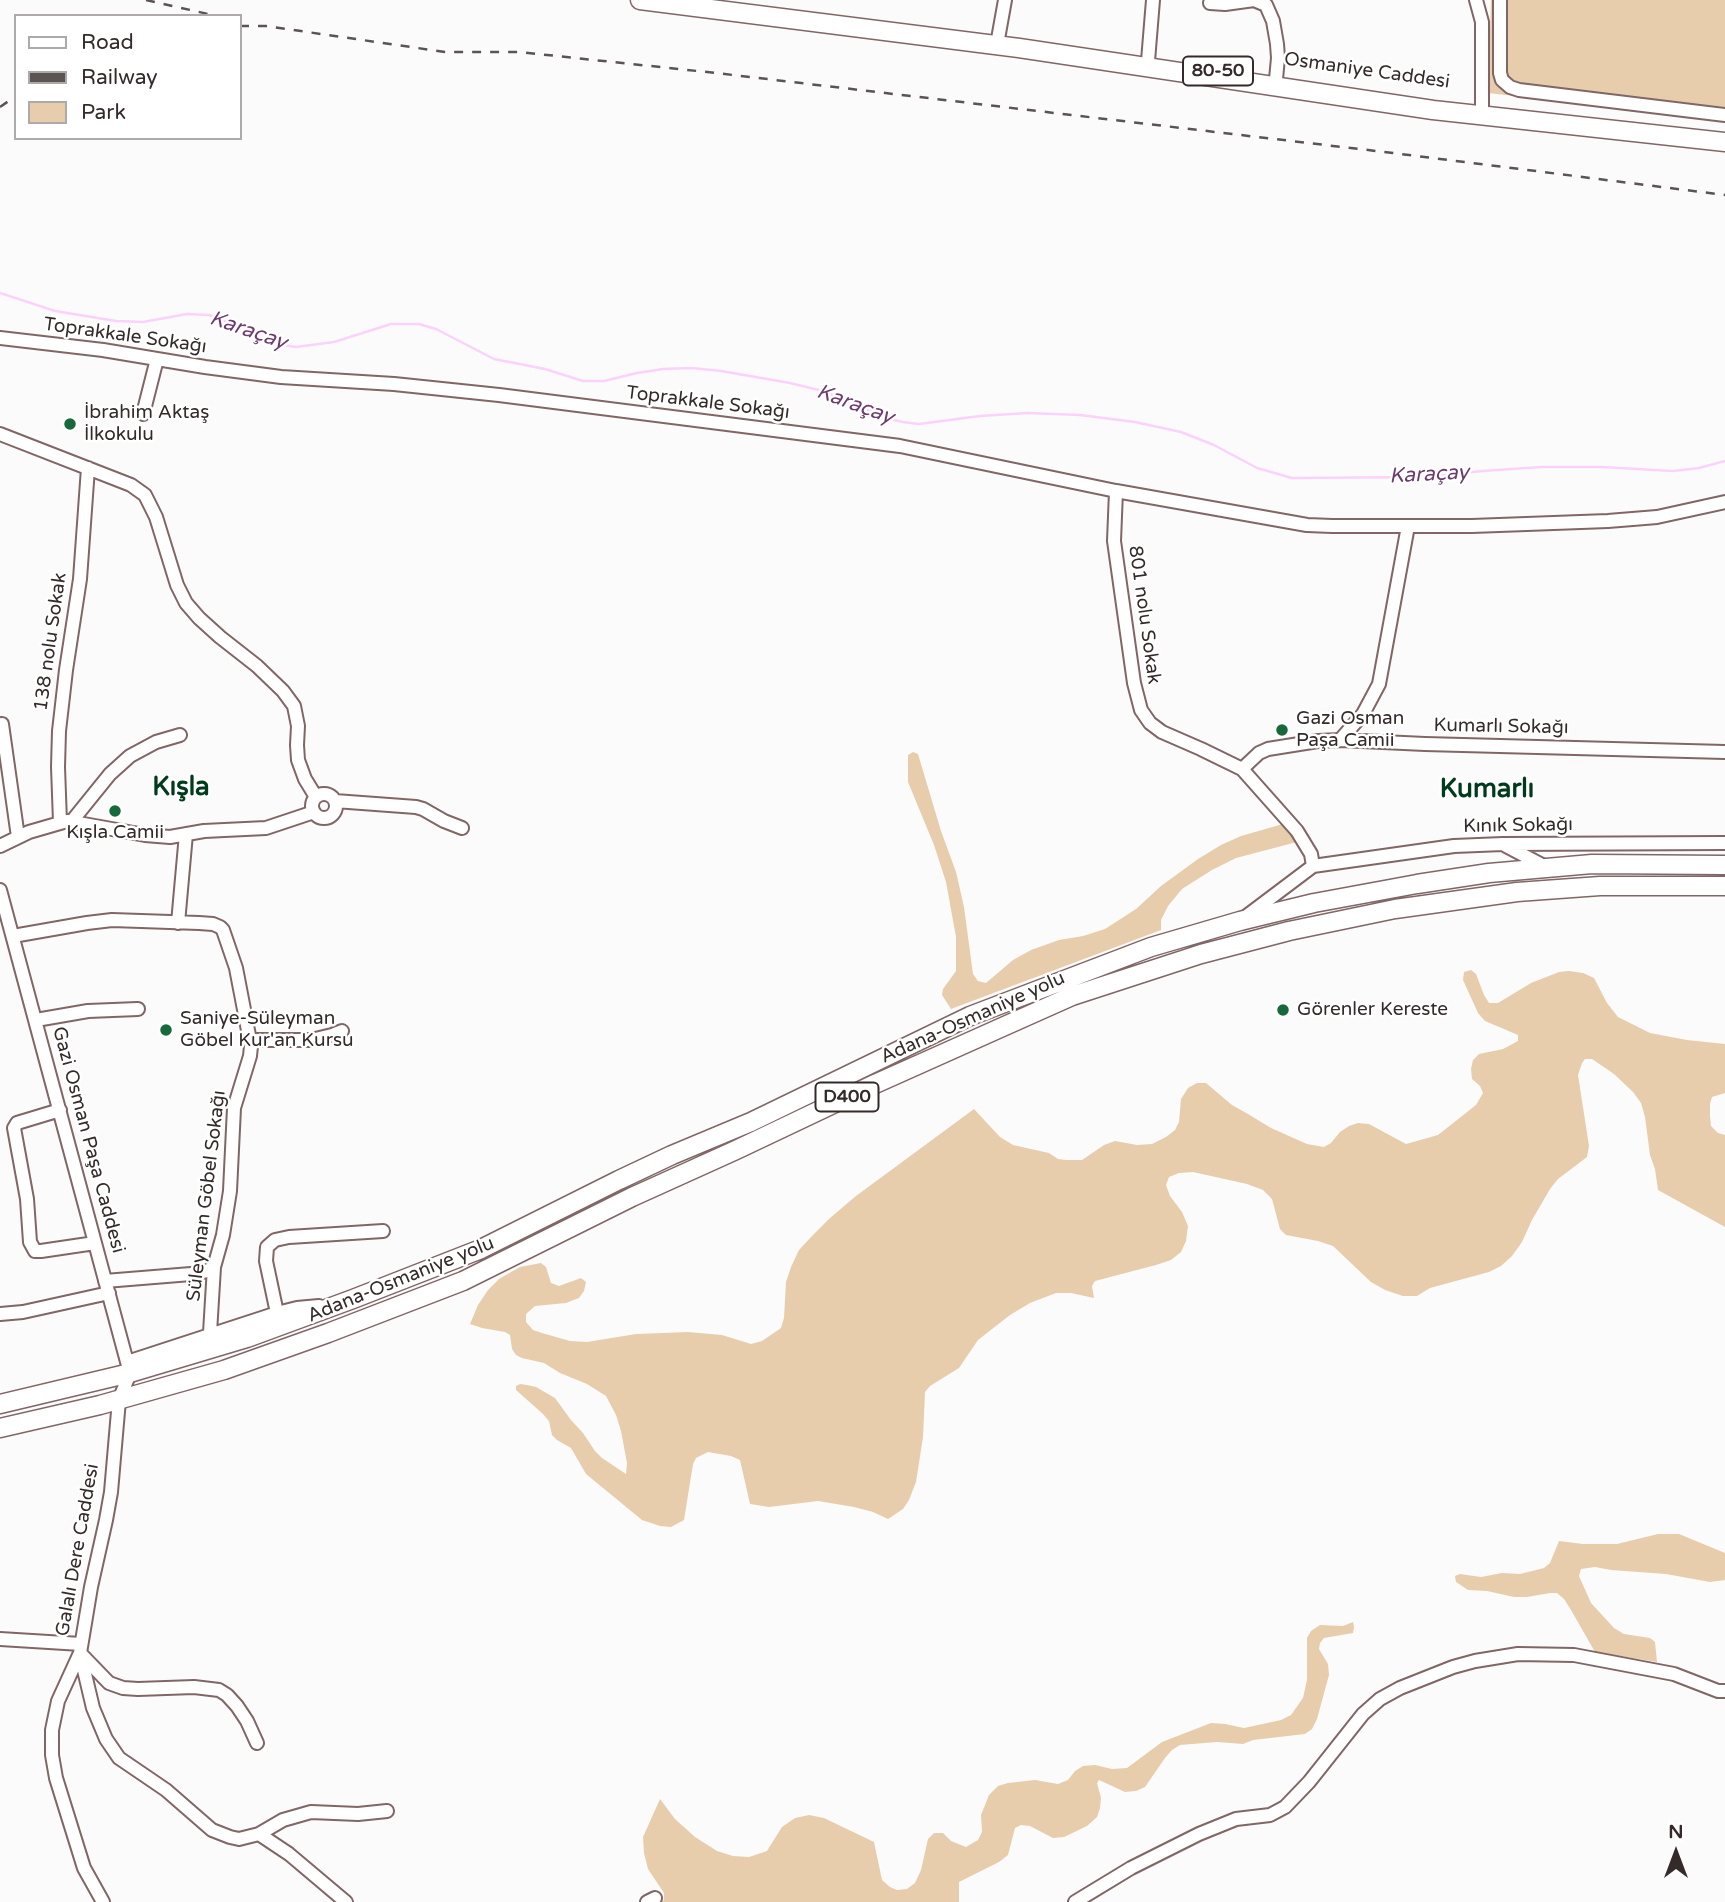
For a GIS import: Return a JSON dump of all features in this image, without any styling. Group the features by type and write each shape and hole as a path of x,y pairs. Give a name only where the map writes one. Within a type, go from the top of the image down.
{"highway":[{"path":"640,0 1019,48 1433,110 1725,142"},
{"name":"Osmaniye Caddesi","path":"713,0 1276,79 1371,95 1725,133"},
{"name":"Adana-Osmaniye yolu","path":"0,1404 210,1342 247,1338 481,1248 970,1016 1151,947 1314,903 1417,884 1546,867 1592,864 1725,865"},
{"name":"Adana-Osmaniye yolu","path":"0,1428 119,1400 224,1370 463,1281 875,1084 1072,996 1201,954 1289,931 1395,909 1503,894 1600,886 1725,886"}],"street":[{"path":"998,39 1005,0"},
{"path":"1148,61 1153,0"},
{"path":"1210,3 1254,0 1266,5 1270,11 1277,44 1276,79"},
{"path":"1476,0 1482,22 1482,107"},
{"path":"1500,0 1500,73 1502,80 1510,87 1725,115"},
{"name":"Toprakkale Sokağı","path":"0,338 103,350 281,377 394,384 486,394 900,446 1116,491 1307,525 1472,526 1608,521 1657,517 1725,502"},
{"path":"143,414 157,359"},
{"path":"0,434 131,485 145,495 156,517 171,568 186,603 289,698 297,714 298,760 316,797"},
{"name":"138 nolu Sokak","path":"66,821 59,731 80,579 88,468"},
{"name":"801 nolu Sokak","path":"1116,491 1114,541 1134,683 1141,710 1161,732 1242,769"},
{"path":"1340,740 1363,714 1379,684 1408,526"},
{"path":"2,724 18,837"},
{"path":"0,846 66,821 130,756 156,742 180,735"},
{"name":"Kumarlı Sokağı","path":"1242,769 1259,753 1268,749 1340,740 1464,746 1725,752"},
{"path":"1242,769 1305,842 1313,866"},
{"path":"335,801 335,809 331,815 320,817 314,812 312,804 316,797 326,794 335,801 416,807 462,828"},
{"path":"66,821 160,837 204,831 266,828 314,812"},
{"path":"178,923 186,834"},
{"name":"Kınık Sokağı","path":"1240,921 1313,866 1434,848 1503,844 1725,843"},
{"path":"1503,844 1546,867"},
{"name":"Gazi Osman Paşa Caddesi","path":"0,890 8,932 36,1020 129,1368"},
{"name":"Süleyman Göbel Sokağı","path":"8,932 99,921 213,924 223,930 236,968 250,1040 250,1056 234,1108 230,1191 223,1235 214,1267 210,1342"},
{"path":"36,1020 78,1013 138,1009"},
{"path":"250,1040 311,1040 342,1031"},
{"path":"60,1110 14,1125 27,1199 30,1242 35,1251 95,1243"},
{"path":"277,1313 266,1261 267,1247 275,1240 383,1231"},
{"path":"0,1314 23,1312 107,1287 191,1274 214,1267"},
{"path":"210,1342 277,1313 297,1308 337,1305"},
{"path":"119,1400 129,1368"},
{"name":"Galalı Dere Caddesi","path":"119,1400 107,1520 90,1587 80,1649 99,1726 120,1758 166,1790 212,1830 230,1838 240,1839 259,1834"},
{"path":"0,1639 80,1649 109,1683 123,1688 194,1687 219,1690 227,1695 242,1714 257,1743"},
{"path":"80,1649 58,1701 52,1730 52,1755 80,1856 103,1902"},
{"path":"1075,1902 1131,1868 1199,1834 1236,1819 1270,1815 1285,1807 1309,1782 1346,1732 1371,1706 1400,1688 1452,1667 1518,1654 1574,1656 1674,1674 1718,1691 1725,1691"},
{"path":"346,1902 289,1854 259,1834 284,1820 311,1812 358,1814 387,1811"}],"green space":[{"path":"1491,0 1725,0 1725,120 1488,93"},
{"path":"913,752 918,754 956,872 964,907 973,974 978,981 986,983 1013,960 1031,950 1105,929 1136,909 1161,886 1198,859 1221,845 1241,836 1283,824 1297,842 1236,858 1182,889 1168,906 1161,920 1161,930 951,1009 942,995 943,989 956,971 956,937 946,882 908,782 908,755"},
{"path":"1471,970 1476,974 1489,1003 1498,1003 1531,983 1559,972 1583,973 1594,978 1618,1017 1650,1033 1725,1044 1725,1093 1712,1097 1710,1116 1711,1126 1718,1133 1725,1135 1725,1227 1658,1190 1641,1103 1614,1074 1592,1059 1585,1059 1578,1075 1589,1146 1587,1157 1558,1179 1550,1189 1522,1242 1501,1266 1489,1272 1430,1288 1417,1296 1403,1296 1371,1282 1333,1246 1286,1235 1280,1229 1272,1199 1263,1190 1193,1172 1179,1173 1169,1177 1166,1185 1188,1226 1181,1252 1171,1260 1095,1281 1092,1286 1094,1298 1056,1293 1030,1303 978,1340 959,1368 930,1386 925,1392 923,1437 916,1482 903,1509 888,1519 854,1507 818,1501 769,1507 750,1504 740,1460 708,1452 696,1458 693,1464 684,1520 671,1527 642,1520 586,1474 571,1448 552,1435 549,1421 516,1390 516,1386 520,1384 536,1387 555,1398 595,1451 626,1474 627,1463 621,1431 606,1396 544,1363 516,1355 512,1349 510,1335 505,1332 470,1324 478,1305 499,1279 520,1267 541,1263 546,1267 551,1283 559,1286 581,1278 586,1282 579,1298 566,1303 535,1306 526,1314 526,1322 533,1330 570,1341 587,1342 636,1334 688,1332 722,1335 751,1344 762,1341 781,1328 786,1282 799,1250 856,1196 974,1109 1000,1137 1013,1145 1049,1153 1058,1159 1066,1160 1082,1160 1115,1141 1137,1145 1152,1144 1166,1137 1175,1130 1179,1122 1181,1099 1188,1088 1197,1083 1206,1083 1232,1105 1271,1128 1307,1144 1324,1147 1340,1132 1358,1123 1369,1124 1406,1144 1438,1135 1476,1105 1483,1093 1472,1079 1473,1060 1479,1054 1503,1049 1518,1041 1518,1035 1485,1021 1478,1013 1463,980 1464,972"},
{"path":"1658,1534 1679,1534 1725,1553 1725,1580 1710,1582 1666,1574 1595,1567 1581,1569 1579,1576 1591,1603 1614,1628 1624,1634 1650,1638 1655,1642 1657,1662 1595,1652 1564,1599 1557,1593 1514,1597 1468,1590 1456,1582 1455,1576 1460,1574 1481,1577 1502,1573 1520,1574 1544,1568 1550,1563 1559,1541 1617,1544"},
{"path":"1353,1622 1353,1633 1324,1638 1320,1643 1319,1649 1328,1664 1329,1675 1317,1719 1312,1729 1305,1734 1253,1740 1243,1744 1217,1742 1180,1745 1165,1758 1145,1787 1136,1791 1125,1792 1099,1780 1097,1783 1101,1798 1100,1808 1097,1817 1087,1826 1064,1837 1053,1838 1030,1826 1021,1825 1015,1828 1008,1855 959,1882 959,1902 661,1902 664,1900 664,1893 648,1869 643,1837 660,1799 675,1819 695,1837 717,1851 733,1856 749,1857 767,1851 782,1827 795,1818 809,1815 824,1818 874,1842 882,1880 897,1890 907,1889 915,1883 928,1839 934,1833 943,1833 951,1841 966,1847 978,1840 982,1832 981,1815 989,1795 998,1786 1035,1780 1058,1784 1068,1780 1083,1766 1127,1768 1162,1742 1211,1723 1244,1728 1281,1720 1291,1715 1303,1698 1307,1680 1307,1638 1311,1631 1320,1625 1343,1626"}],"waterway":[{"name":"Karaçay","path":"0,293 55,311 116,321 143,322 187,314 209,315 264,342 296,347 334,342 391,324 419,324 436,329 494,359 545,369 583,381 604,381 663,369 721,371 823,391 886,418 919,424 1028,413 1080,415 1135,422 1181,432 1214,445 1257,468 1292,478 1428,477 1541,467 1673,471 1725,461"}],"railway":[{"path":"146,0 208,14"},
{"path":"242,26 266,26 445,52 519,52 716,73 1725,195"},
{"path":"0,107 14,97"}],"place":[{"name":"İbrahim Aktaş İlkokulu","path":"70,424"},
{"name":"Gazi Osman Paşa Camii","path":"1282,730"},
{"name":"Kışla Camii","path":"115,811"},
{"name":"Görenler Kereste","path":"1283,1010"},
{"name":"Saniye-Süleyman Göbel Kur'an Kursu","path":"166,1030"}],"district":[{"name":"Kışla","path":"181,788"},
{"name":"Kumarlı","path":"1487,790"}]}
